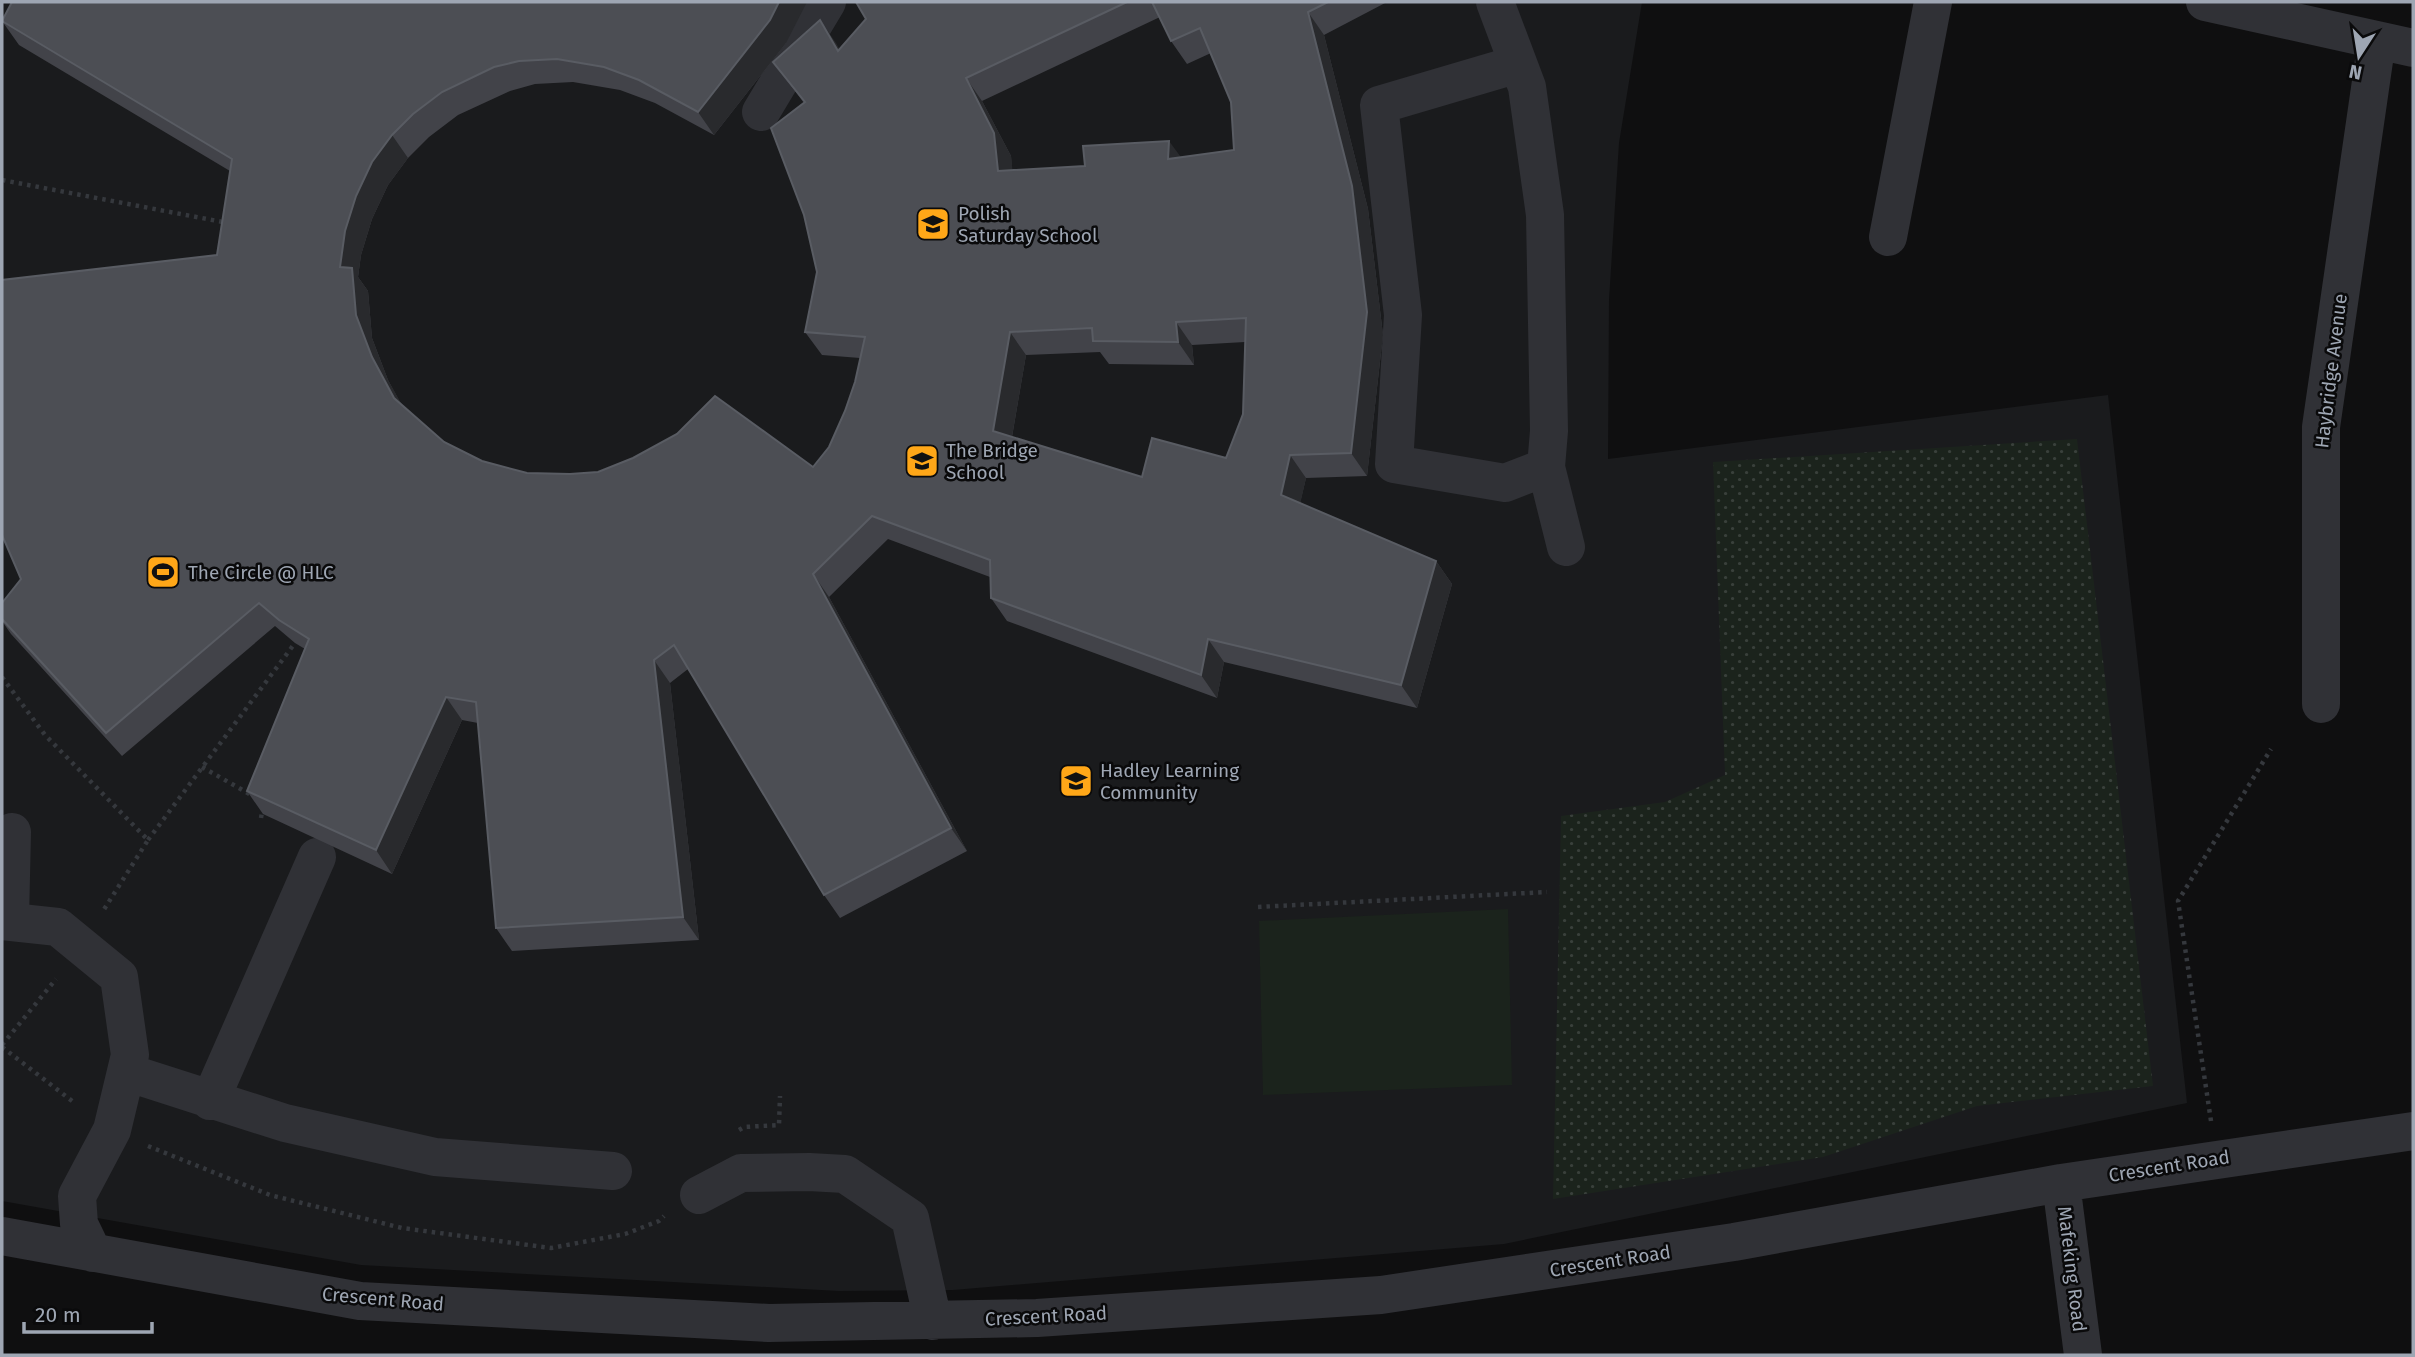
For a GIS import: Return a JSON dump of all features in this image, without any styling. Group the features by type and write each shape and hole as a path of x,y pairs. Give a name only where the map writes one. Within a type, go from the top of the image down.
{"street":[{"path":"761,112 827,2"},
{"path":"1494,2 1527,87 1545,215 1549,431 1546,467 1566,547"},
{"path":"1888,237 1933,2"},
{"path":"2205,2 2413,48"},
{"name":"Haybridge Avenue","path":"2321,704 2321,427 2376,40"},
{"path":"1518,64 1379,105 1403,315 1394,464 1505,483 1546,467"},
{"path":"12,832 6,921 58,927 119,976 130,1055 112,1130 77,1196 79,1224 93,1253"},
{"path":"210,1101 317,858"},
{"path":"126,1072 210,1101 323,1133 435,1157 613,1171"},
{"name":"Crescent Road","path":"2,1236 360,1301 785,1323 1037,1318 1381,1295 1734,1242 2061,1183 2413,1131"},
{"path":"699,1195 741,1173 845,1174 910,1217 933,1321"},
{"name":"Mafeking Road","path":"2061,1183 2083,1355"}],"path":[{"path":"2,180 228,223"},
{"path":"83,1110 2,1046 81,945 148,841 295,643"},
{"path":"2,677 45,736 148,841"},
{"path":"2212,1130 2178,901 2271,749"},
{"path":"202,767 263,802 261,818"},
{"path":"1258,907 1547,892"}],"shaded area":[{"name":"Hadley Learning Community","path":"2,2 1642,2 1619,143 1609,300 1608,459 2108,395 2187,1103 1504,1244 953,1290 839,1291 361,1265 2,1201"},
{"path":"2077,439 2153,1086 1977,1106 1823,1157 1553,1199 1561,816 1665,802 1725,775 1713,462"},
{"path":"1508,909 1512,1085 1263,1095 1259,921"}],"building":[{"path":"12,2 779,2 770,20 698,112 639,80 604,67 557,59 519,61 494,67 442,92 413,114 392,135 372,162 356,196 345,231 340,267 352,268 356,315 372,357 394,398 444,442 482,461 527,473 570,474 598,472 633,458 677,434 715,396 813,467 829,447 855,382 865,337 805,332 817,272 804,215 771,128 805,102 773,62 820,20 838,51 866,19 856,2 1127,2 966,78 994,133 998,171 1085,166 1083,146 1169,141 1168,159 1234,150 1231,102 1200,28 1171,41 1152,2 1328,2 1308,12 1352,186 1367,312 1351,453 1290,455 1281,495 1436,561 1401,685 1208,639 1201,675 991,598 990,560 872,516 813,574 951,828 824,895 674,645 654,660 683,917 496,928 476,702 446,697 376,850 247,791 309,639 279,620 259,603 106,733 2,619 2,603 21,579 2,535 2,280 217,255 232,159 2,21","holes":["1246,318 1243,414 1226,458 1152,438 1142,477 993,431 1010,332 1092,328 1093,341 1178,342 1176,322"]}],"place":[{"name":"Polish Saturday School","path":"933,224"},
{"name":"The Bridge School","path":"922,461"},
{"name":"The Circle @ HLC","path":"163,572"},
{"name":"Hadley Learning Community","path":"1076,781"}]}
